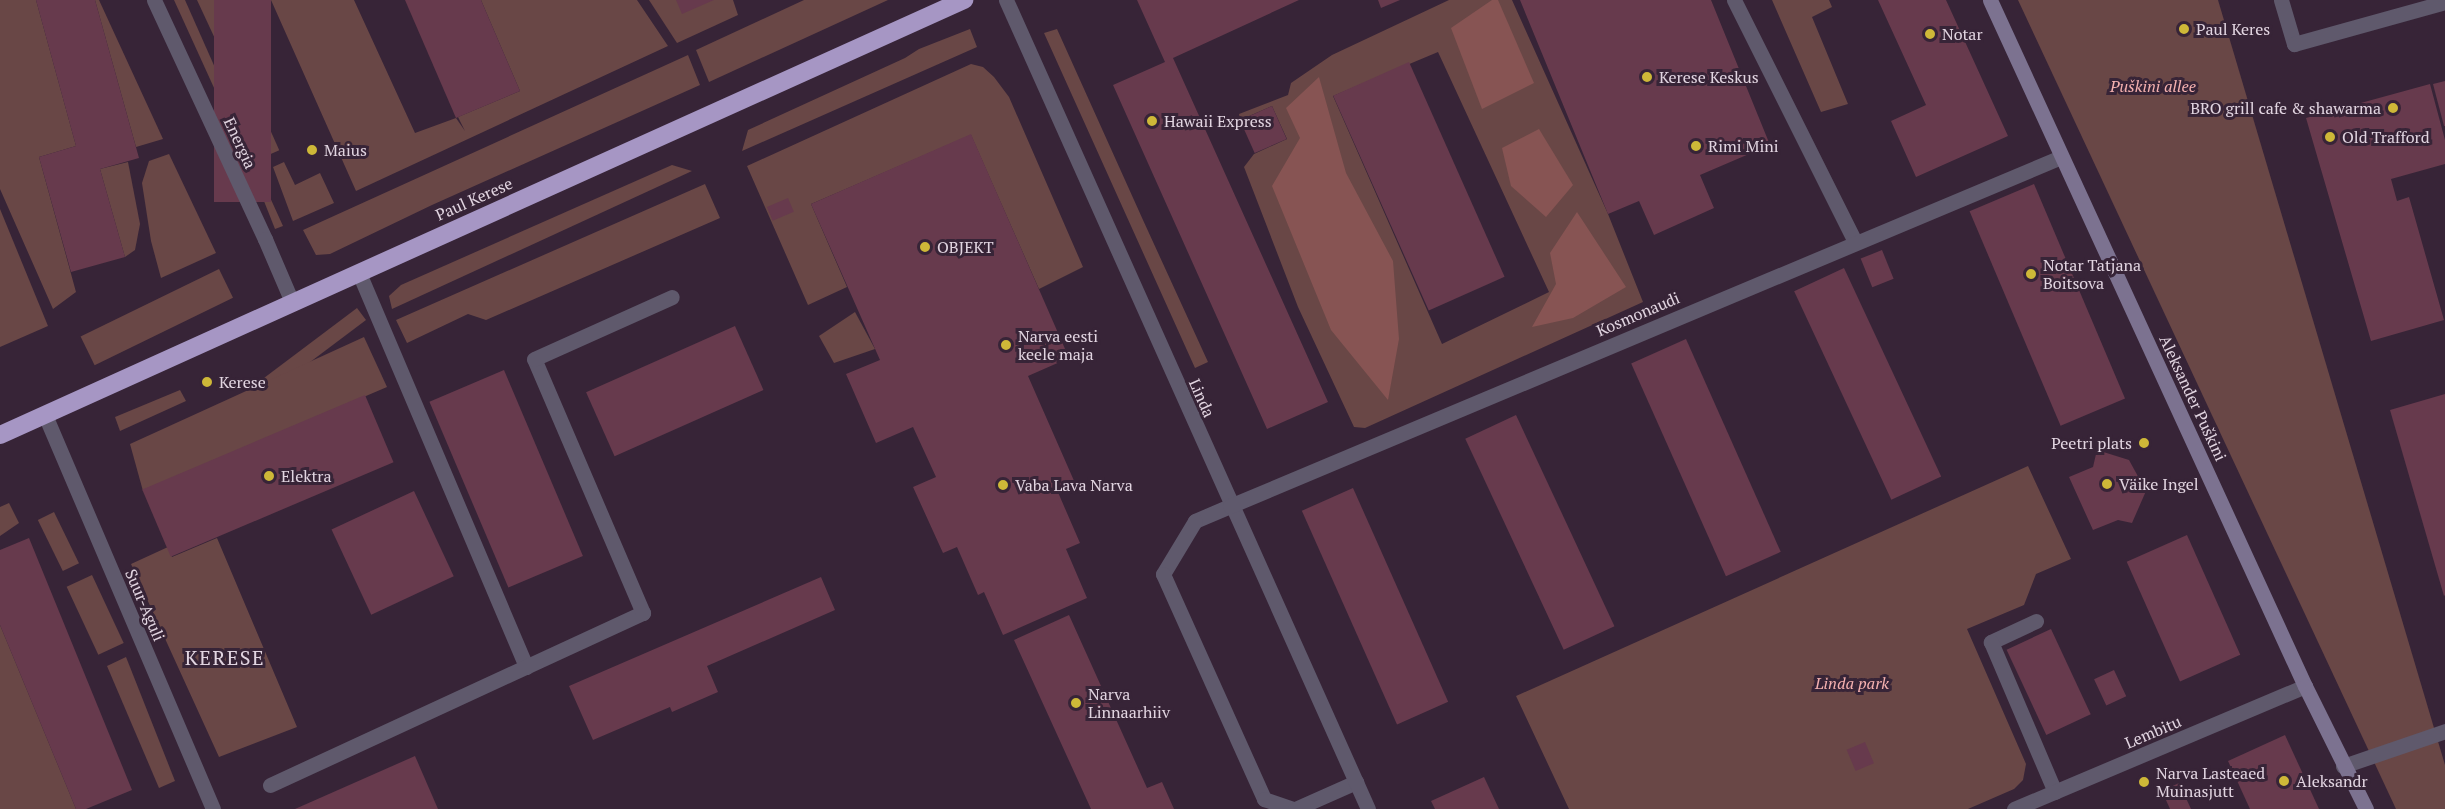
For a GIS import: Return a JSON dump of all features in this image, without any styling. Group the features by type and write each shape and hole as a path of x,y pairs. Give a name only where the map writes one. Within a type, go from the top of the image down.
{"highway":[{"name":"Paul Kerese","path":"0,435 964,0"}],"street":[{"name":"Energia","path":"154,0 265,239 291,302"},
{"name":"Linda","path":"1006,0 1230,506 1245,531 1368,809"},
{"path":"1734,0 1855,242"},
{"name":"Aleksander Puškini","path":"1990,0 2305,686 2366,809"},
{"path":"2281,0 2294,44 2445,2"},
{"name":"Kosmonaudi","path":"1294,809 1264,799 1163,574 1195,521 2061,157"},
{"path":"359,273 526,667"},
{"path":"270,785 643,613 534,359 672,297"},
{"name":"Suur-Aguli","path":"45,415 208,808"},
{"path":"2036,621 1991,642 2055,792"},
{"name":"Lembitu","path":"2014,809 2305,686"},
{"path":"2343,766 2445,731"},
{"path":"1294,809 1356,782"}],"green space":[{"path":"0,0 36,0 76,146 39,157 76,292 53,309 0,189"},
{"path":"95,0 99,0 163,139 136,147"},
{"path":"174,0 185,0 236,115 225,112"},
{"path":"197,0 214,0 248,80 237,86"},
{"path":"271,0 354,0 415,133 456,118 465,131 458,117 520,91 481,0 637,0 668,46 356,191"},
{"path":"649,0 733,0 738,15 677,43"},
{"path":"804,0 888,0 709,82 696,50"},
{"path":"1449,0 1512,0 1608,214 1643,302 1365,428 1354,427 1298,307 1244,167 1254,154 1287,139 1272,106 1240,120 1239,114 1288,95 1291,83 1332,55","holes":["1438,52 1549,292 1442,344 1333,96"]},
{"path":"1772,0 1829,0 1832,7 1812,17 1848,104 1821,112"},
{"name":"Puškini allee","path":"2018,0 2218,0 2445,765 2445,809 2396,809"},
{"path":"970,29 977,47 742,151 748,130 905,58 919,49"},
{"path":"1057,29 1208,362 1195,368 1044,33"},
{"path":"688,55 700,85 432,205 330,254 316,255 303,230"},
{"path":"971,64 983,67 1009,97 1083,267 1039,289 971,135 811,204 847,287 808,305 747,166"},
{"path":"252,89 279,150 267,155 240,94"},
{"path":"169,154 216,253 161,278 151,241 142,183 149,161"},
{"path":"128,162 140,224 135,250 125,257 100,169"},
{"path":"284,162 295,185 320,173 334,203 293,221 273,167"},
{"path":"672,165 692,171 392,309 389,296 401,285"},
{"path":"263,182 283,226 275,229 260,191"},
{"path":"705,184 720,218 486,320 468,314 407,343 396,320"},
{"path":"0,209 48,326 0,347"},
{"path":"219,269 233,298 95,365 81,337"},
{"path":"357,308 366,320 259,401 250,389"},
{"path":"855,312 875,349 834,363 819,336"},
{"path":"364,337 387,387 143,491 130,444"},
{"path":"180,390 186,401 120,431 115,417"},
{"name":"Linda park","path":"2028,466 2071,559 2036,574 2024,605 1967,629 2026,764 2023,780 2014,789 1968,809 1569,809 1516,696"},
{"path":"9,503 19,523 0,536 0,507"},
{"path":"54,512 79,563 63,571 38,520"},
{"path":"217,538 297,727 219,757 131,564 168,547 172,557"},
{"path":"92,575 124,643 98,655 67,587"},
{"path":"0,625 76,809 0,809"},
{"path":"126,657 175,781 159,788 107,666"}],"shaded area":[{"path":"1492,0 1498,0 1534,83 1482,109 1451,28"},
{"path":"1319,77 1346,173 1393,261 1399,339 1388,400 1331,330 1272,186 1300,138 1286,108"},
{"path":"1539,129 1573,185 1546,217 1511,186 1502,148"},
{"path":"1577,212 1626,287 1573,318 1532,327 1556,284 1550,253"}],"building":[{"path":"36,0 95,0 139,158 100,169 125,257 71,272 39,157 76,146"},
{"path":"214,0 271,0 271,202 214,202"},
{"path":"405,0 481,0 520,91 456,118"},
{"path":"676,0 714,0 682,14"},
{"path":"1137,0 1299,0 1173,58 1328,402 1267,429 1113,85 1165,62"},
{"path":"1378,0 1400,0 1381,8"},
{"path":"1520,0 1711,0 1770,145 1700,175 1714,208 1654,235 1639,201 1608,214"},
{"path":"1878,0 1946,0 2008,136 1916,177 1891,121 1926,105"},
{"path":"1409,62 1505,277 1429,310 1333,96"},
{"path":"2445,81 2445,126 2444,126 2433,84"},
{"path":"2430,84 2445,140 2445,164 2391,179 2397,201 2409,197 2444,320 2371,341 2306,118"},
{"path":"1272,106 1287,139 1255,153 1240,120"},
{"path":"971,134 1069,358 1028,376 1075,483 1057,490 1080,543 1066,549 1087,598 1003,635 984,592 978,595 957,547 943,553 913,487 936,477 913,427 876,443 846,374 880,360 811,204"},
{"path":"2034,184 2125,398 2061,426 1970,211"},
{"path":"788,198 794,212 773,221 767,207"},
{"path":"1882,250 1894,279 1872,287 1861,259"},
{"path":"1844,268 1941,476 1891,500 1794,291"},
{"path":"735,326 763,390 615,456 586,392"},
{"path":"1686,339 1781,552 1726,576 1631,363"},
{"path":"504,370 583,556 508,588 429,402"},
{"path":"2445,394 2445,595 2444,596 2390,410"},
{"name":"Elektra","path":"365,395 394,462 171,557 142,490"},
{"path":"1516,415 1614,626 1564,650 1465,439"},
{"name":"Väike Ingel","path":"2097,450 2129,460 2146,491 2132,523 2118,520 2093,530 2069,477 2093,467"},
{"path":"1353,488 1448,702 1397,725 1302,511"},
{"path":"414,491 454,576 371,615 332,529"},
{"path":"2187,535 2240,655 2180,682 2127,562"},
{"path":"29,538 132,790 86,809 76,809 0,625 0,550"},
{"path":"821,577 835,610 707,666 718,692 672,712 670,707 593,740 569,686"},
{"path":"1069,615 1147,788 1162,782 1174,809 1091,809 1014,640"},
{"path":"2051,629 2091,714 2046,735 2007,650"},
{"path":"2114,670 2126,696 2106,706 2094,679"},
{"path":"2285,735 2319,809 2250,809 2228,761"},
{"path":"1865,742 1874,763 1856,771 1847,750"},
{"path":"415,756 438,809 295,809"},
{"path":"1484,777 1499,809 1435,809 1431,801"},
{"path":"2179,783 2191,809 2170,809 2162,791"}],"place":[{"name":"Paul Keres","path":"2184,29"},
{"name":"Notar","path":"1930,34"},
{"name":"Kerese Keskus","path":"1647,77"},
{"name":"BRO grill cafe & shawarma","path":"2393,108"},
{"name":"Hawaii Express","path":"1152,121"},
{"name":"Old Trafford","path":"2330,137"},
{"name":"Rimi Mini","path":"1696,146"},
{"name":"Maius","path":"312,150"},
{"name":"OBJEKT","path":"925,247"},
{"name":"Notar Tatjana Boitsova","path":"2031,274"},
{"name":"Narva eesti keele maja","path":"1006,345"},
{"name":"Kerese","path":"207,382"},
{"name":"Peetri plats","path":"2144,443"},
{"name":"Elektra","path":"269,476"},
{"name":"Väike Ingel","path":"2107,484"},
{"name":"Vaba Lava Narva","path":"1003,485"},
{"name":"Narva Linnaarhiiv","path":"1076,703"},
{"name":"Aleksandr","path":"2284,781"},
{"name":"Narva Lasteaed Muinasjutt","path":"2144,782"}],"district":[{"name":"KERESE","path":"225,657"}]}
